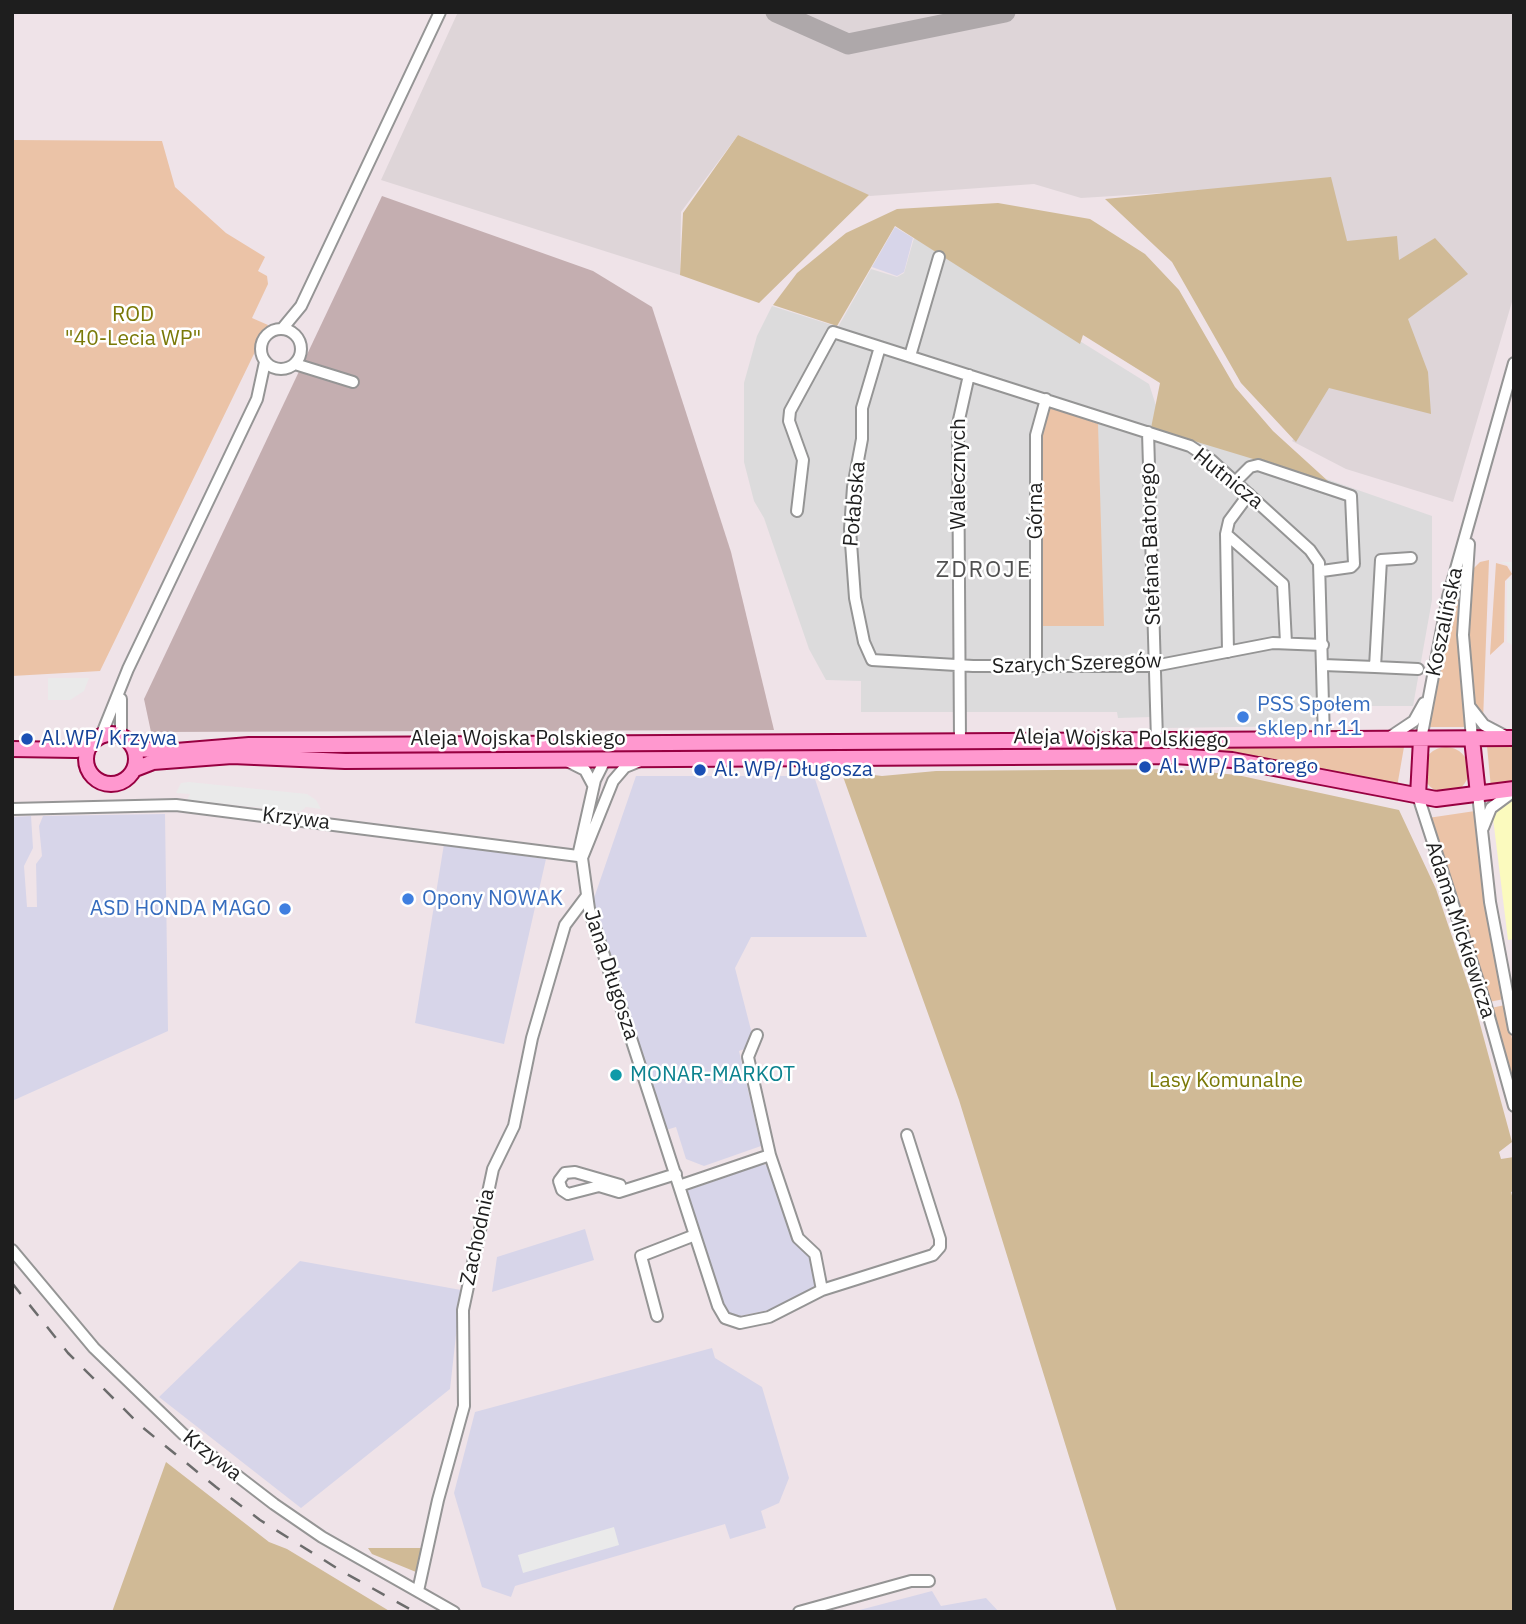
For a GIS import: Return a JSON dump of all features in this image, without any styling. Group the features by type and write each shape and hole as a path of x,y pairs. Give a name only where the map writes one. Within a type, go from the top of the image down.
{"main road":[{"path":"12,749 76,750 96,740 121,736 135,750 135,769 126,780 111,785 97,780 77,760 38,751"},
{"name":"Aleja Wojska Polskiego","path":"135,750 483,744 1472,738"},
{"path":"1514,738 1472,738 1478,794 1514,790"},
{"path":"1418,796 1421,739"},
{"path":"88,769 86,754 96,740"},
{"path":"904,742 904,758"},
{"path":"482,760 483,744"},
{"name":"Aleja Wojska Polskiego","path":"135,769 153,762 232,756 314,761 1207,758 1418,796 1444,799 1478,794"}],"street":[{"path":"96,740 257,399 265,362 261,351 264,338 270,331 282,328 301,306 440,12"},
{"path":"910,356 939,257"},
{"path":"301,306 296,335 302,351 335,375"},
{"path":"282,328 296,335"},
{"name":"Hutnicza","path":"797,511 803,460 792,430 790,411 833,332 1148,432 1200,452 1310,550 1322,571"},
{"name":"Połabska","path":"872,660 864,642 855,598 850,529 853,487 862,439 862,408 880,348"},
{"path":"257,399 281,370 295,364 302,351"},
{"path":"265,362 281,370"},
{"name":"Koszalińska","path":"1421,739 1448,597 1514,363"},
{"path":"295,364 353,382"},
{"name":"Walecznych","path":"960,742 958,424 969,375"},
{"name":"Górna","path":"1036,666 1036,435 1046,399"},
{"name":"Stefana Batorego","path":"1148,432 1157,740"},
{"path":"1235,482 1250,467 1258,466 1351,496 1354,564 1351,567 1322,571 1324,739"},
{"path":"1228,652 1226,534 1229,521 1249,494"},
{"name":"Koszalińska","path":"1472,738 1468,705 1464,594 1475,506"},
{"path":"1226,534 1283,584 1286,643"},
{"path":"1375,667 1381,560 1411,558"},
{"name":"Szarych Szeregów","path":"872,660 960,665 1154,666 1286,643 1323,645"},
{"path":"1323,665 1418,669"},
{"path":"121,689 121,736"},
{"path":"1383,739 1402,731 1414,721 1430,691"},
{"path":"1468,705 1490,730 1514,738"},
{"path":"605,744 605,760 613,781"},
{"path":"563,760 585,770 593,785"},
{"path":"580,857 593,785 605,760"},
{"path":"580,857 613,781 630,764 646,760"},
{"path":"1482,834 1491,808 1514,790"},
{"name":"Adama Mickiewicza","path":"1478,794 1490,902 1514,1029"},
{"name":"Adama Mickiewicza","path":"1418,796 1486,1006 1514,1106"},
{"name":"Krzywa","path":"12,809 176,805 580,857"},
{"name":"Jana Długosza","path":"580,857 586,897 695,1235 721,1298 725,1318 745,1322 778,1313 822,1290 933,1255 940,1247 940,1238 907,1135"},
{"name":"Zachodnia","path":"418,1591 438,1500 464,1406 463,1310 493,1169 514,1126 532,1038 565,925 586,897"},
{"path":"757,1035 748,1057 770,1155 797,1238 815,1254 822,1290"},
{"path":"679,1186 770,1155"},
{"path":"619,1192 620,1185 575,1172 565,1172 559,1181 562,1190 568,1194 599,1186 619,1192 676,1174"},
{"path":"657,1316 641,1256 695,1235"},
{"name":"Krzywa","path":"12,1250 94,1348 183,1434 322,1537 454,1612"},
{"path":"799,1612 911,1581 929,1581"}],"shaded area":[{"path":"458,12 1514,12 1514,295 1453,502 1346,469 1292,441 1326,388 1290,185 1081,198 1034,184 870,196 738,135 681,212 680,275 381,180"},
{"path":"382,196 593,271 652,307 731,552 774,730 151,732 144,699"},
{"path":"895,227 913,238 904,272 897,276 872,267"},
{"path":"914,238 1149,384 1161,421 1432,516 1432,600 1413,706 1330,706 1309,726 1164,728 1151,717 1118,718 1117,712 861,712 861,681 826,680 809,649 764,518 754,501 744,462 744,383 757,336 772,306 838,327 871,269 897,277 904,273"},
{"path":"1500,562 1514,562 1514,646 1507,642 1507,579 1513,579 1513,574 1509,565"},
{"path":"48,678 89,678 84,691 70,700 48,700"},
{"path":"636,776 814,776 867,937 751,937 735,968 752,1034 747,1048 739,1051 761,1146 704,1166 686,1159 676,1127 666,1130 593,901"},
{"path":"181,783 307,794 316,800 321,809 306,807 300,812 187,800 190,794 176,793"},
{"path":"165,814 168,1031 12,1101 12,817 31,816 33,848 24,866 27,907 37,907 36,864 42,856 39,826 43,816"},
{"path":"444,844 546,859 504,1044 415,1023"},
{"path":"763,1164 769,1167 796,1245 810,1254 819,1285 774,1309 735,1317 724,1313 686,1191"},
{"path":"585,1229 594,1260 492,1292 497,1257"},
{"path":"300,1261 461,1290 450,1389 301,1508 159,1397"},
{"path":"712,1348 715,1358 762,1387 789,1478 779,1503 761,1511 766,1528 730,1539 725,1524 515,1586 511,1597 482,1587 454,1493 475,1412"},
{"path":"614,1527 619,1545 523,1573 518,1555"},
{"path":"932,1591 941,1606 986,1598 999,1612 852,1612"}],"green space":[{"path":"738,135 869,195 759,303 680,275 683,213"},
{"name":"ROD \"40-Lecia WP\"","path":"12,140 162,141 175,187 226,233 265,257 258,271 267,276 268,284 252,318 268,325 100,671 12,676"},
{"path":"1331,177 1347,241 1397,236 1399,260 1435,238 1468,274 1408,319 1428,372 1431,414 1329,388 1296,442 1241,383 1172,262 1105,199"},
{"path":"998,203 1090,219 1145,254 1179,290 1235,387 1273,431 1329,482 1151,428 1160,383 1083,335 1080,344 895,226 837,326 773,305 797,273 846,233 897,209"},
{"path":"1052,407 1098,424 1104,626 1040,626 1040,432 1046,409"},
{"path":"1465,552 1459,635 1467,727 1428,727 1450,604"},
{"path":"1489,560 1483,721 1473,705 1468,627 1472,570 1480,562"},
{"path":"1496,563 1507,566 1512,574 1505,581 1504,642 1490,655"},
{"path":"1178,744 1404,747 1397,787 1178,752"},
{"path":"1487,746 1514,746 1514,784 1491,788"},
{"path":"1446,747 1462,754 1469,770 1462,786 1446,793 1430,786 1423,770 1430,754"},
{"name":"Lasy Komunalne","path":"1176,769 1237,775 1399,810 1436,889 1474,1002 1512,1142 1499,1152 1501,1159 1514,1157 1514,1191 1511,1192 1514,1203 1514,1612 1117,1612 959,1100 841,771 882,776 936,771"},
{"path":"1514,800 1514,939 1508,940 1493,818 1500,807"},
{"path":"1475,811 1504,999 1489,1002 1428,818"},
{"path":"1505,1005 1514,1049 1514,1090 1491,1008"},
{"path":"166,1462 269,1542 287,1549 391,1612 112,1612"},
{"path":"368,1548 423,1548 416,1572 372,1554"}],"taxiway":[{"path":"776,12 848,44 1005,12"}],"railway":[{"path":"12,1283 68,1353 142,1427 260,1520 343,1572 415,1612"}],"place":[{"name":"PSS Społem sklep nr 11","path":"1243,717"},
{"name":"Al.WP/ Krzywa","path":"27,739"},
{"name":"Al. WP/ Batorego","path":"1145,767"},
{"name":"Al. WP/ Długosza","path":"700,770"},
{"name":"Opony NOWAK","path":"408,899"},
{"name":"ASD HONDA MAGO","path":"285,909"},
{"name":"MONAR-MARKOT","path":"616,1075"}],"district":[{"name":"ZDROJE","path":"984,570"}]}
